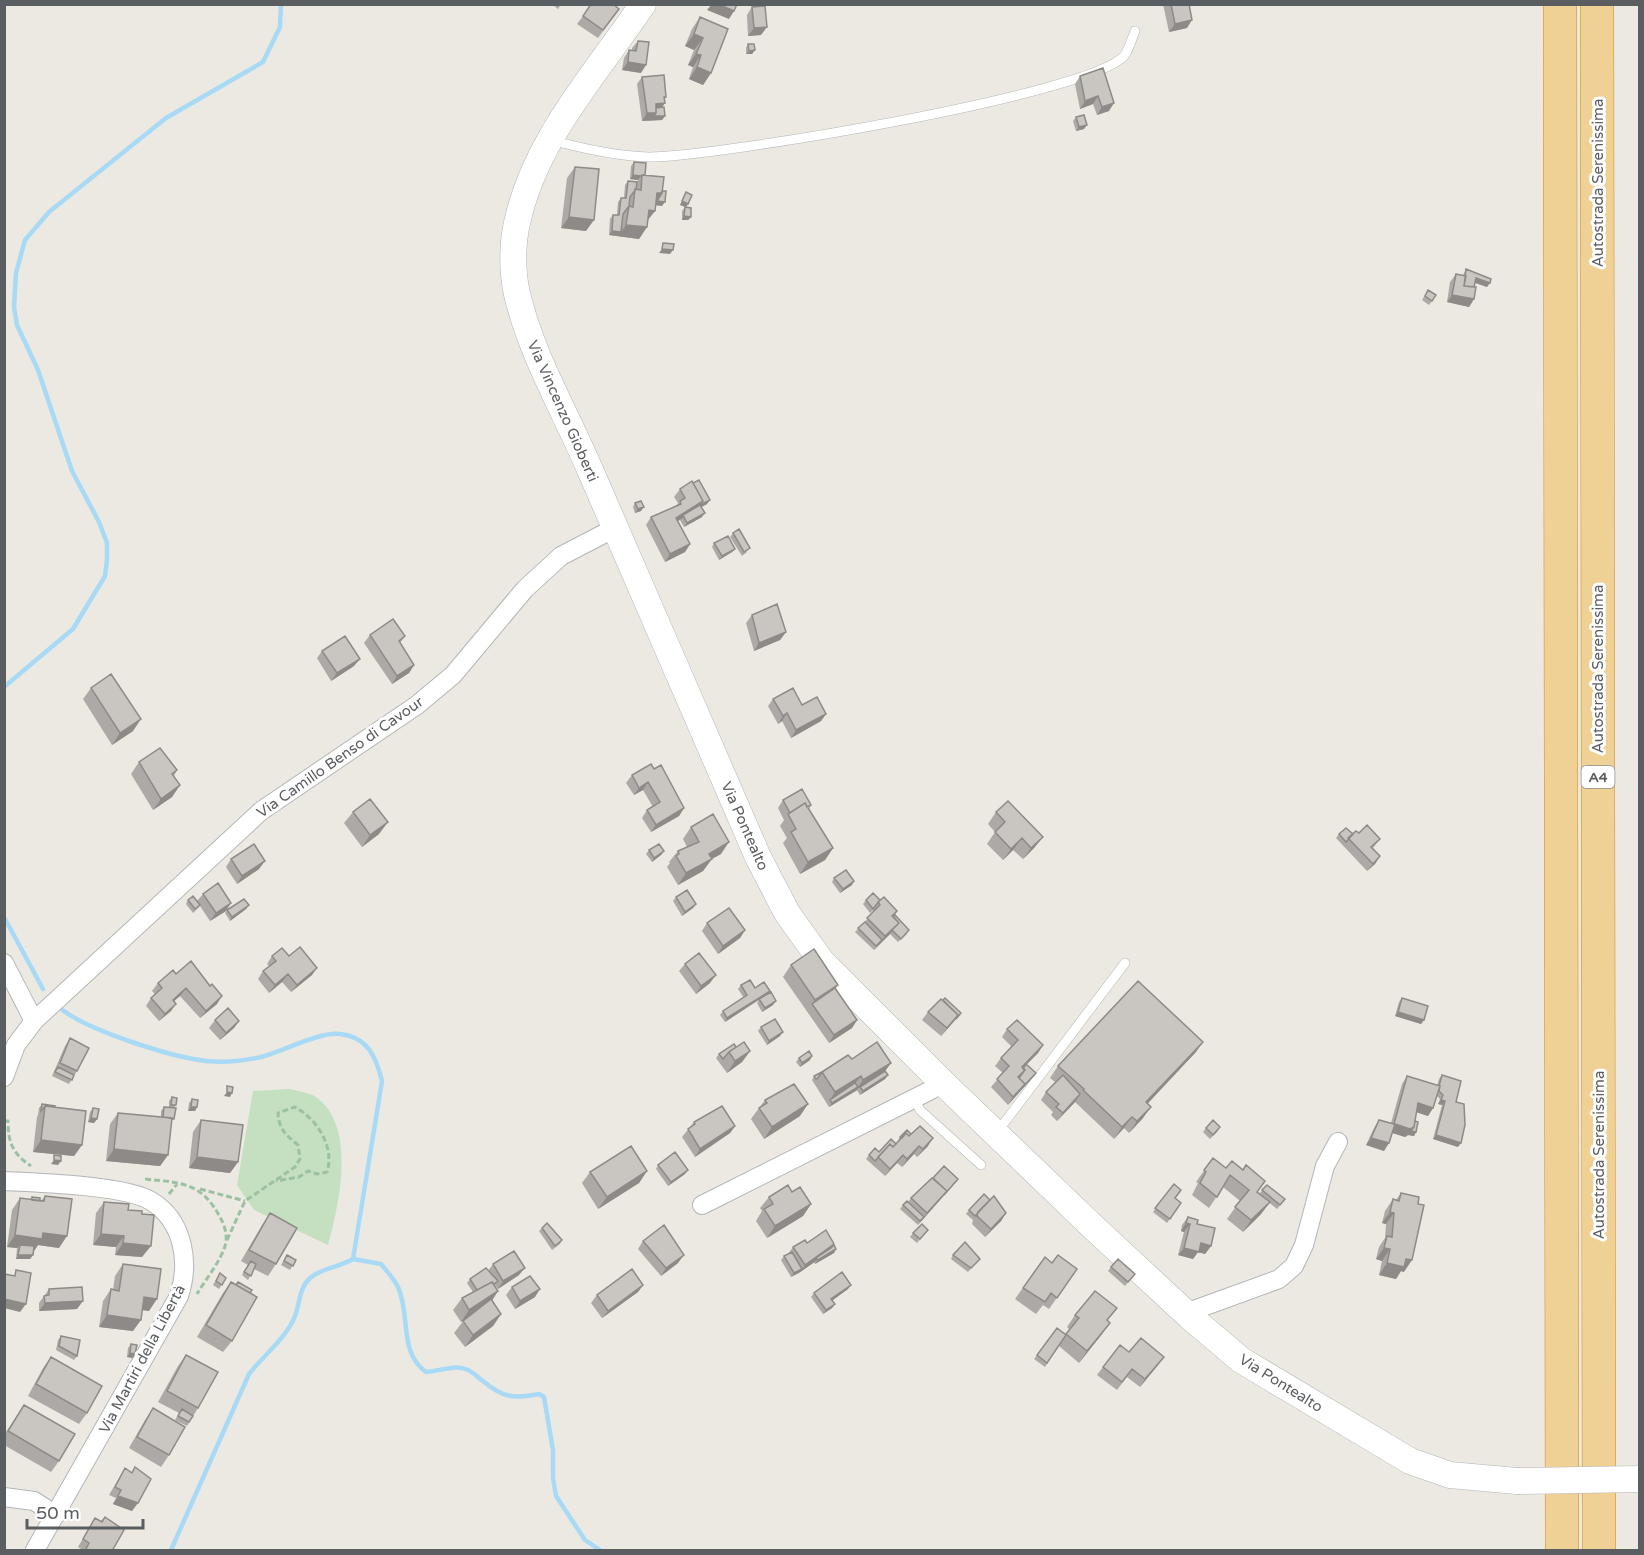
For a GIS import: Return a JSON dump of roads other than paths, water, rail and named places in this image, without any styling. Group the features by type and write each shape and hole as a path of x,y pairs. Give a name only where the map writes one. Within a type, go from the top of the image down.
{"highway":[{"name":"A4","path":"1560,4 1562,1551"},
{"name":"Autostrada Serenissima","path":"1597,4 1599,1551"}],"street":[{"name":"Via Vincenzo Gioberti","path":"615,528 577,438 530,341 516,291 513,255 517,224 525,194 548,140 643,4"},
{"name":"Via Camillo Benso di Cavour","path":"4,1077 15,1045 34,1021 261,811 417,705 453,675 525,589 561,556 615,528"},
{"name":"Via Pontealto","path":"615,528 758,857 787,913 822,962 941,1081 1189,1316 1241,1360 1410,1461 1450,1475 1517,1480 1640,1479"},
{"path":"4,963 34,1021"},
{"path":"702,1205 931,1090 941,1081"},
{"path":"1189,1316 1194,1310 1279,1279 1294,1266 1304,1245 1326,1166 1338,1142"},
{"name":"Via Martiri della Libertà","path":"4,1181 86,1187 150,1200 167,1215 182,1241 186,1276 179,1296 35,1551"},
{"path":"4,1497 34,1501 56,1515"}],"lane":[{"path":"548,140 603,154 650,157 732,150 872,125 1002,99 1082,76 1104,68 1124,56 1135,31"},
{"path":"996,1133 1125,963"},
{"path":"914,1098 920,1110 981,1165"}],"waterway":[{"path":"4,687 73,629 105,576 107,560 107,543 99,522 72,471 38,370 17,325 14,307 16,273 25,240 49,212 166,118 263,62 280,27 281,4"},
{"path":"4,917 43,989"},
{"path":"60,1008 89,1025 130,1041 172,1054 206,1061 247,1060 322,1036 332,1034 350,1036 358,1039 369,1050 377,1064 382,1081 353,1259 320,1272 306,1282 291,1324 281,1339 249,1374 171,1550"},
{"path":"353,1259 381,1264 398,1287 404,1309 408,1344 417,1364 426,1372 463,1368 503,1394 516,1397 539,1394 544,1397 553,1450 553,1478 556,1496 585,1540 600,1550"}]}
